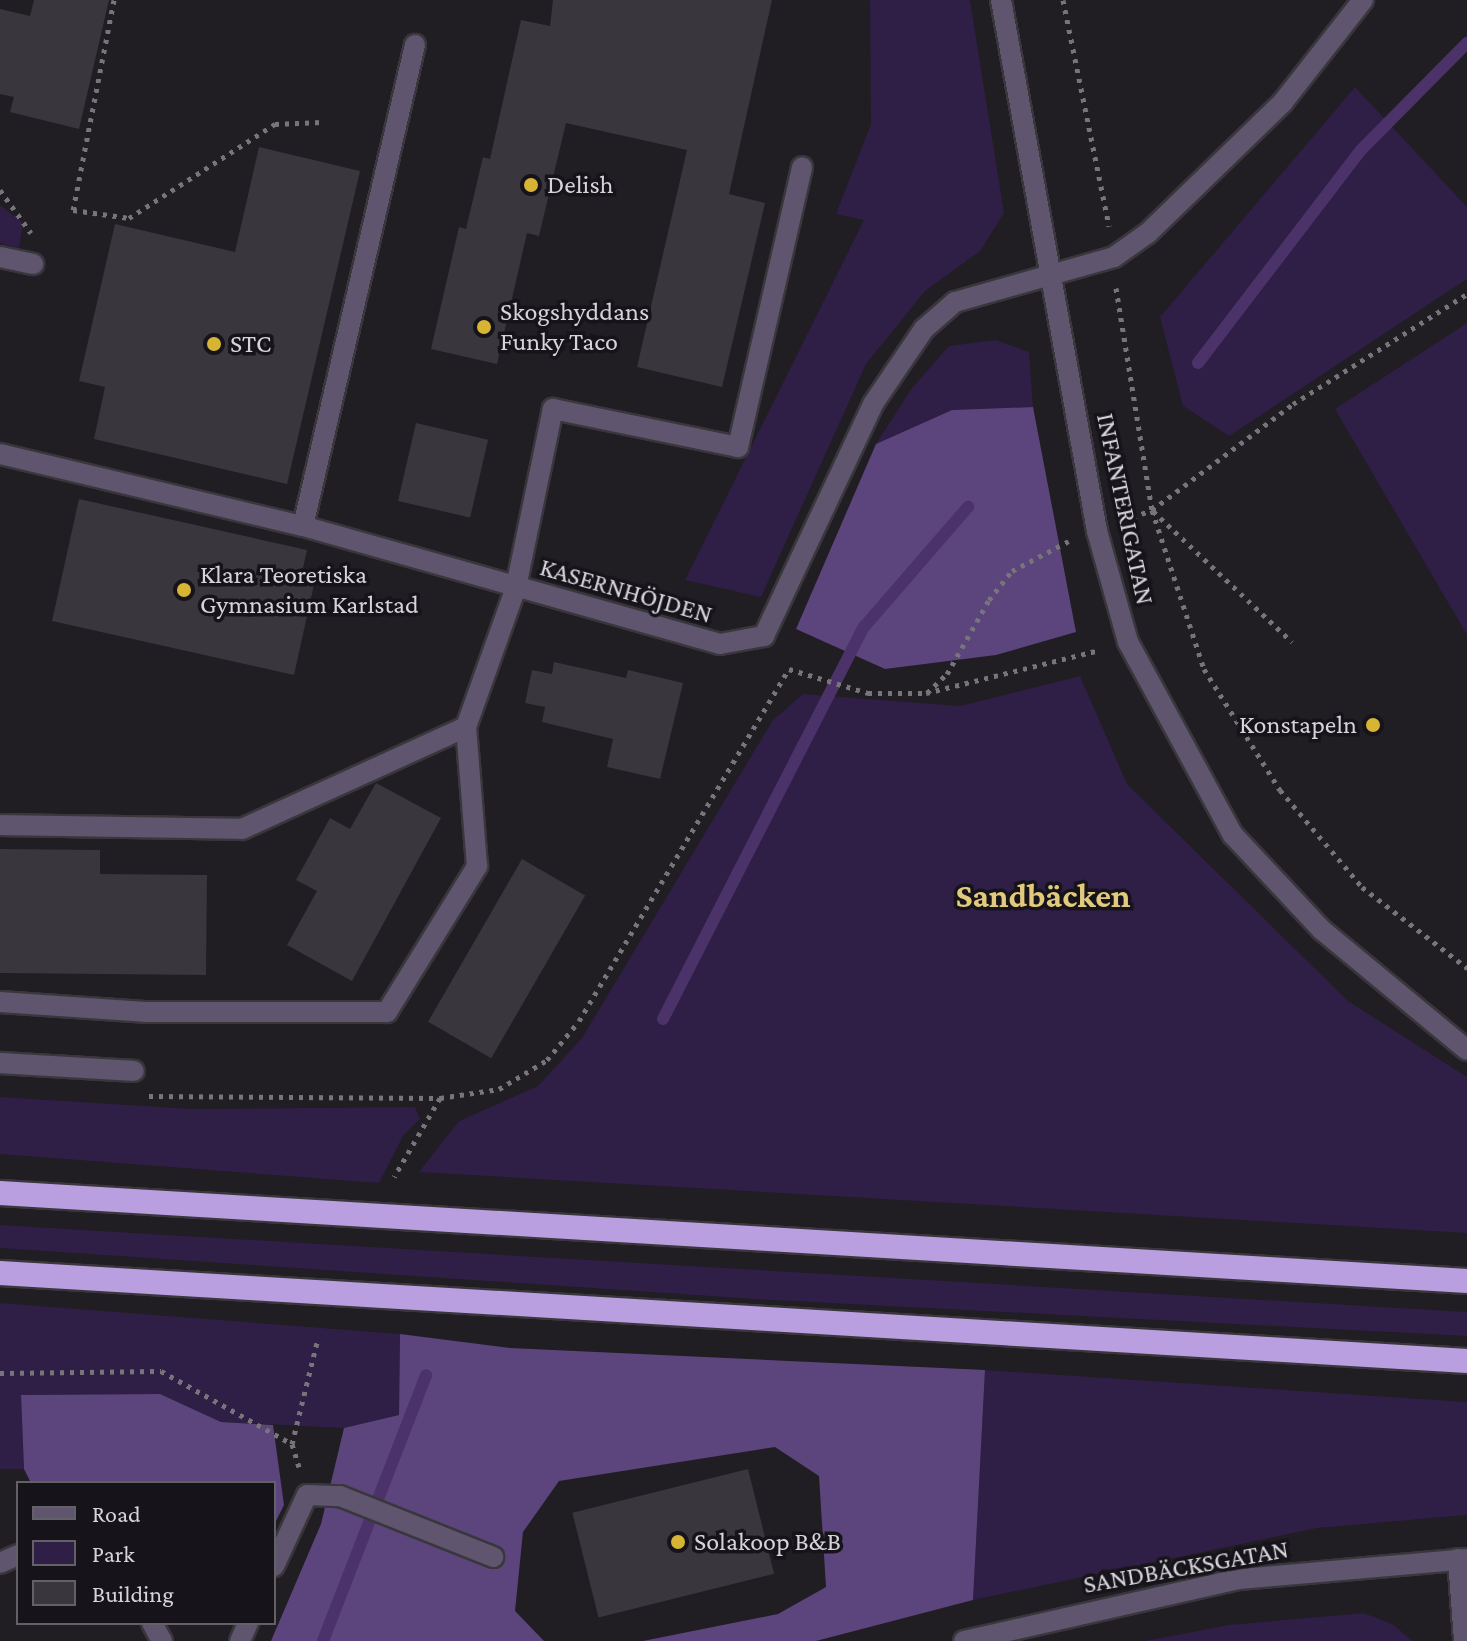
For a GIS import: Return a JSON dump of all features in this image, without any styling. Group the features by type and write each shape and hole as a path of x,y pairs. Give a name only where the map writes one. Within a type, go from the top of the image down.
{"highway":[{"path":"0,1193 1467,1281"},
{"path":"0,1273 1467,1361"}],"street":[{"name":"INFANTERIGATAN","path":"1001,0 1097,531 1128,642 1233,835 1322,930 1467,1050"},
{"path":"1053,276 1114,257 1148,233 1283,102 1363,0"},
{"path":"303,526 415,45"},
{"path":"0,1002 145,1012 387,1012 477,866 466,727 516,587 553,409 738,447 802,167"},
{"path":"0,257 33,264"},
{"name":"KASERNHÖJDEN","path":"0,454 303,526 720,644 764,636 873,404 924,329 955,302 1053,276"},
{"path":"0,825 242,829 466,727"},
{"path":"0,1063 134,1071"},
{"path":"276,1562 307,1495 340,1496 493,1557"},
{"path":"1462,1559 1464,1641"},
{"name":"SANDBÄCKSGATAN","path":"964,1641 1240,1579 1462,1559"}],"path":[{"path":"114,0 73,210 129,218 275,124 322,122"},
{"path":"1063,0 1114,257 1152,510 1204,669 1280,790 1362,887 1467,968"},
{"path":"0,190 35,238"},
{"path":"926,693 947,674 989,600 1012,571 1042,551 1152,510 1293,404 1467,294"},
{"path":"1152,510 1292,642"},
{"path":"138,1096 440,1098 499,1089 547,1060 579,1021 789,669 814,674 868,693 926,693 1128,642"},
{"path":"394,1177 440,1098"},
{"path":"307,1495 292,1444 317,1342"},
{"path":"0,1373 161,1371 292,1444"}],"green space":[{"path":"870,0 970,0 1004,213 980,251 925,291 866,364 761,597 685,580 864,220 836,214 871,124"},
{"path":"1355,87 1467,207 1467,279 1229,436 1183,406 1160,317"},
{"path":"0,205 23,223 19,248 0,243"},
{"path":"1467,323 1467,635 1335,409"},
{"path":"996,340 1029,352 1033,407 952,410 876,444 912,388 949,346"},
{"path":"1080,676 1127,784 1348,1001 1467,1077 1467,1233 419,1172 459,1121 538,1086 582,1038 773,720 803,694 960,706"},
{"path":"0,1097 193,1109 415,1107 420,1119 403,1136 379,1183 0,1154"},
{"path":"0,1225 1467,1312 1467,1336 754,1299 0,1248"},
{"path":"0,1303 400,1334 399,1415 344,1428 221,1422 160,1394 21,1395 24,1469 0,1469"},
{"path":"985,1370 1467,1402 1467,1515 1317,1528 973,1600"},
{"path":"1364,1613 1394,1625 1412,1641 1145,1641 1229,1625"}],"shaded area":[{"path":"1033,407 1076,632 996,655 885,669 796,629 876,444 952,410"},
{"path":"400,1334 510,1348 985,1370 973,1600 816,1641 643,1641 778,1614 826,1587 819,1476 775,1447 559,1481 523,1532 515,1611 544,1641 271,1641 321,1524 344,1428 399,1415"},
{"path":"160,1394 221,1422 273,1425 284,1505 276,1521 276,1481 30,1481 24,1469 21,1395"}],"building":[{"path":"34,0 109,0 79,129 10,112 14,97 0,94 0,9 30,16"},
{"path":"553,0 772,0 729,194 765,203 722,387 637,367 687,150 566,123 539,236 527,233 497,364 431,349 459,227 466,229 483,157 490,159 521,20 550,26"},
{"path":"259,147 360,171 287,484 94,439 105,387 79,381 115,224 235,252"},
{"path":"416,423 488,440 470,518 398,501"},
{"name":"Klara Teoretiska Gymnasium Karlstad","path":"79,499 307,550 301,577 315,580 294,675 52,621"},
{"path":"554,662 626,678 628,670 683,683 660,779 607,767 613,739 542,722 545,707 525,703 532,670 552,674"},
{"path":"376,783 441,818 352,981 287,945 317,891 296,880 330,818 350,829"},
{"path":"0,849 100,850 100,874 207,875 206,975 0,973"},
{"path":"522,859 585,896 491,1058 428,1022"},
{"path":"748,1469 774,1574 599,1618 572,1513"}],"waterway":[{"path":"1198,363 1361,150 1467,43"},
{"path":"663,1019 864,627 968,507"},
{"path":"323,1641 426,1375"}],"place":[{"name":"Delish","path":"531,185"},
{"name":"Skogshyddans Funky Taco","path":"484,327"},
{"name":"STC","path":"214,344"},
{"name":"Klara Teoretiska Gymnasium Karlstad","path":"184,590"},
{"name":"Konstapeln","path":"1373,725"},
{"name":"Solakoop B&B","path":"678,1542"}],"district":[{"name":"Sandbäcken","path":"1043,896"}]}
